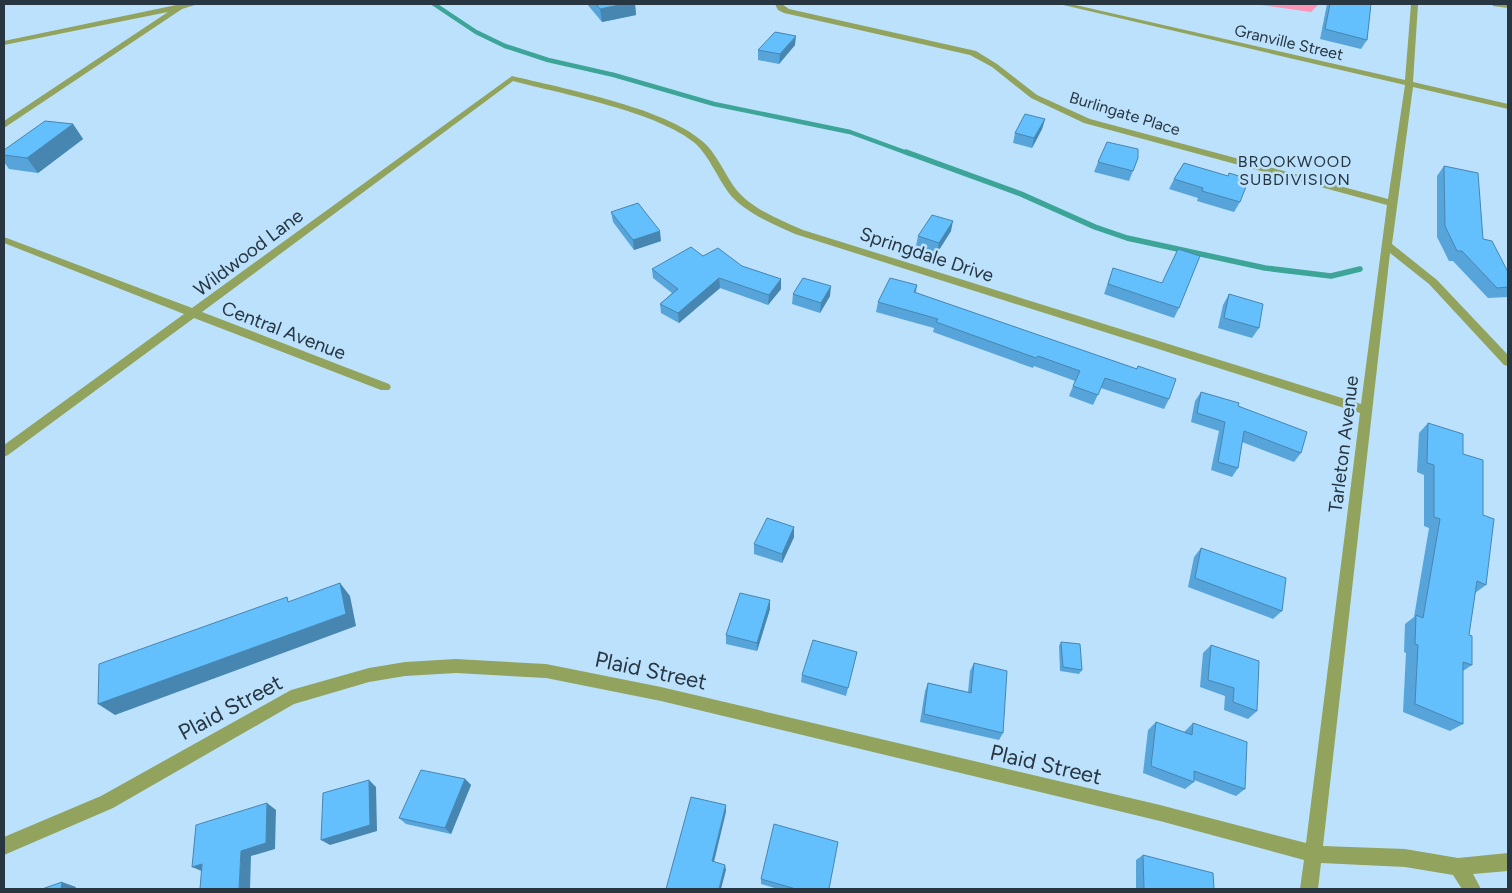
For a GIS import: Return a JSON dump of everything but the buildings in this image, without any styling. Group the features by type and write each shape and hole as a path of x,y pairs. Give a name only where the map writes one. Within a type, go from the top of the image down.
{"street":[{"path":"4,43 194,4"},
{"name":"Burlingate Place","path":"779,4 781,8 787,11 973,53 990,61 1027,92 1046,103 1087,121 1391,203"},
{"name":"Granville Street","path":"1063,4 1508,106"},
{"name":"Tarleton Avenue","path":"1310,889 1382,277 1388,246 1391,203 1407,84 1412,62 1415,4"},
{"path":"1496,4 1508,6"},
{"path":"4,125 181,6"},
{"name":"Wildwood Lane","path":"4,452 512,78"},
{"name":"Springdale Drive","path":"512,78 626,108 671,125 700,143 733,192 747,204 774,221 799,232 1366,410"},
{"name":"Central Avenue","path":"4,240 385,387"},
{"path":"1388,246 1433,282 1508,362"},
{"name":"Plaid Street","path":"4,846 107,802 291,697 369,675 405,669 456,666 546,671 661,694 1160,813 1313,854 1405,858 1458,867 1508,862"},
{"path":"1458,867 1472,889"}],"shaded area":[{"path":"1254,4 1319,4 1311,12"}],"waterway":[{"path":"434,4 476,32 505,46 548,60 614,75 714,104 850,132 910,154"},
{"path":"906,152 1021,194 1095,227 1127,238 1265,268 1331,276 1360,269"}],"district":[{"name":"BROOKWOOD SUBDIVISION","path":"1295,170"}]}
